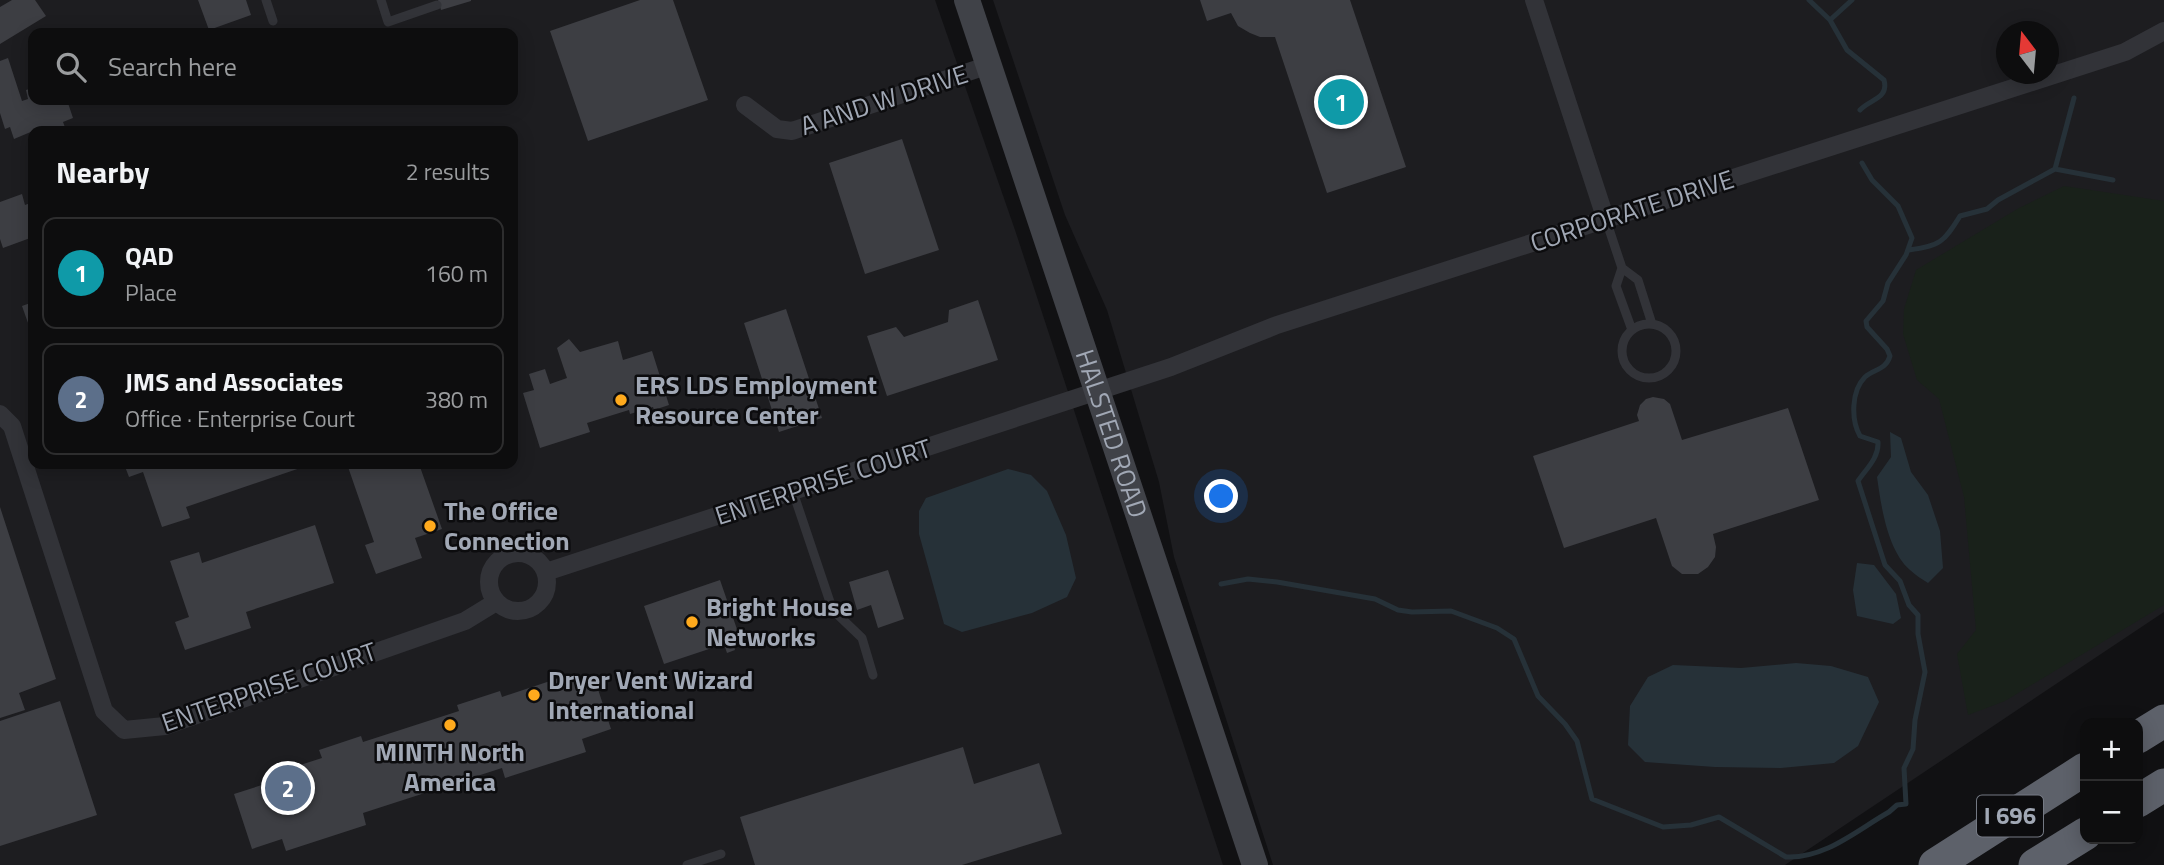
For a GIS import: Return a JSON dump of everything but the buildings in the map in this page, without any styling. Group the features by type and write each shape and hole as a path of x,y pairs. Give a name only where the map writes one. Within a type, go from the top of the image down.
{"highway":[{"path":"2143,734 2164,721"},
{"name":"I 696","path":"1935,865 2080,772"},
{"path":"2143,798 2164,785"},
{"name":"I 696","path":"2035,865 2080,837"}],"street":[{"name":"HALSTED ROAD","path":"967,0 1255,865"},
{"path":"1534,0 1606,219"},
{"name":"CORPORATE DRIVE","path":"1099,391 1171,368 1277,325 2125,52 2164,31"},
{"name":"A AND W DRIVE","path":"745,105 777,129 792,131 989,65"},
{"name":"ENTERPRISE COURT","path":"546,572 1099,391"},
{"name":"ENTERPRISE COURT","path":"0,414 12,426 104,710 124,730 165,726 465,621 496,602"},
{"path":"520,552 531,555 540,562 548,583 539,604 528,610 517,611 506,609 496,602 489,580 498,560 508,554 520,552"}],"lane":[{"path":"266,0 273,21"},
{"path":"381,0 388,22 436,5"},
{"path":"1606,219 1622,268 1638,280 1652,324"},
{"path":"1622,268 1616,286 1632,330"},
{"path":"1652,324 1662,327 1670,334 1675,343 1676,354 1666,372 1646,378 1636,375 1628,368 1623,359 1622,348 1625,338 1632,330 1641,325 1652,324"},
{"path":"793,492 830,602 837,614 862,638 873,675"},
{"path":"687,865 721,854"}],"shaded area":[{"path":"0,0 935,0 1015,230 1223,865 0,865"},
{"path":"993,0 2164,0 2164,612 1785,865 1273,865 1174,557 1159,482 1107,310 1065,215"},
{"path":"2064,186 2164,201 2164,605 2005,701 1968,715 1957,654 1976,630 1964,497 1939,399 1917,380 1903,334 1904,309 1916,270 2019,208"},
{"path":"1890,432 1901,438 1911,472 1928,495 1940,531 1943,568 1928,583 1902,561 1886,526 1877,477 1891,457"},
{"path":"1008,469 1031,475 1047,491 1066,535 1076,578 1067,597 1032,613 962,632 944,624 919,534 919,511 926,498"},
{"path":"1857,563 1874,565 1896,594 1901,618 1893,624 1857,616 1853,590"},
{"path":"1796,663 1831,666 1868,677 1879,702 1858,746 1834,763 1781,768 1645,762 1628,745 1630,706 1648,677 1673,665 1741,668"}],"waterway":[{"path":"1809,0 1830,20 1847,50 1884,80 1885,86 1881,95 1860,110"},
{"path":"1830,20 1852,0"},
{"path":"1909,250 1935,244 1950,232 1960,216 1987,209 1998,200 2055,169 2074,98"},
{"path":"1221,584 1248,579 1277,582 1375,599 1398,610 1451,611 1497,628 1514,639 1538,696 1577,741 1592,799 1663,827 1691,825 1719,817 1786,857 1800,856 1827,848 1853,835 1897,805 1906,804 1904,768 1913,749 1915,720 1925,672 1918,634 1918,615 1909,605 1900,581 1885,565 1858,481 1874,458 1878,442 1860,436 1855,422 1854,406 1860,383 1868,374 1886,364 1890,356 1867,327 1866,321 1883,301 1888,283 1906,255 1912,238 1898,206 1872,180 1862,163"},
{"path":"2055,169 2113,180"}],"place":[{"name":"QAD","path":"1341,102"},
{"name":"ERS LDS Employment Resource Center","path":"621,400"},
{"name":"The Office Connection","path":"430,526"},
{"name":"Bright House Networks","path":"692,622"},
{"name":"Dryer Vent Wizard International","path":"534,695"},
{"name":"MINTH North America","path":"450,725"},
{"name":"JMS and Associates","path":"288,788"}]}
